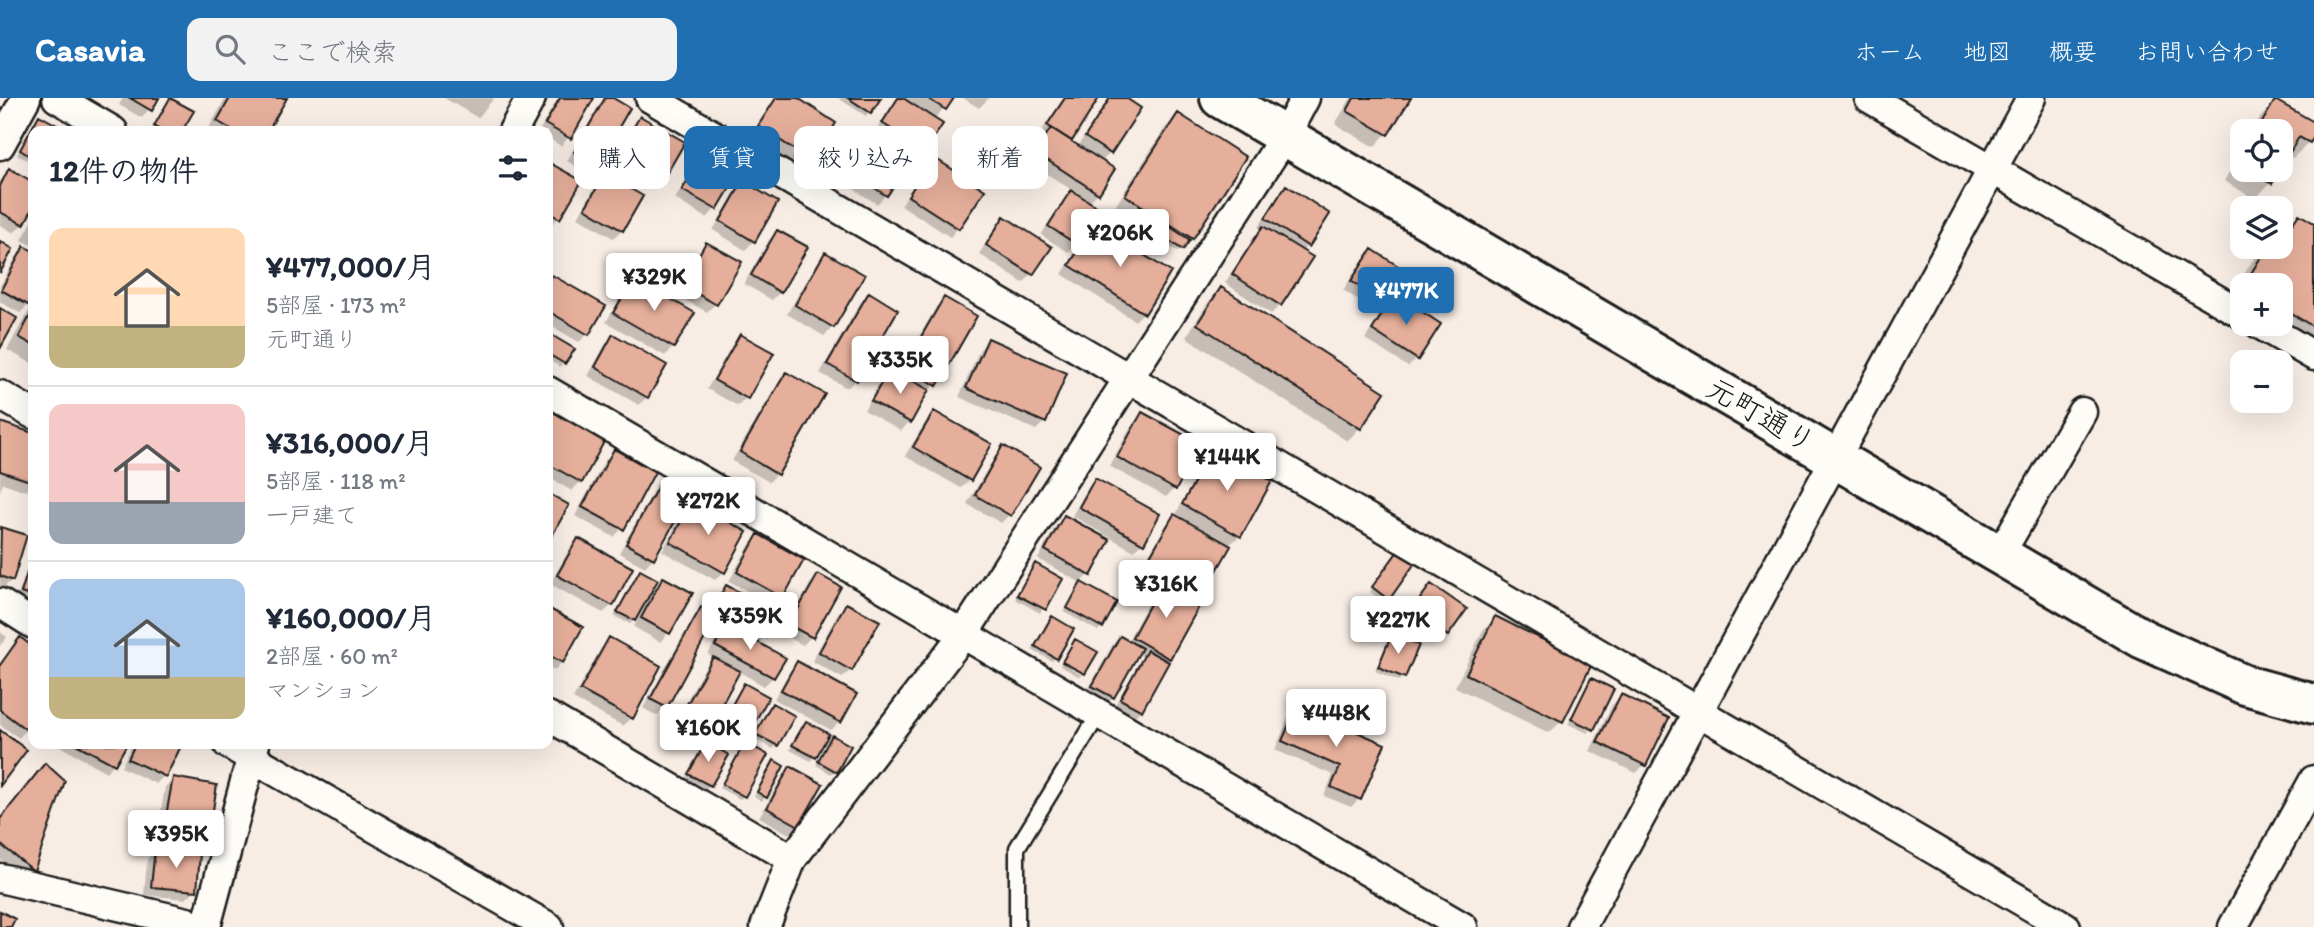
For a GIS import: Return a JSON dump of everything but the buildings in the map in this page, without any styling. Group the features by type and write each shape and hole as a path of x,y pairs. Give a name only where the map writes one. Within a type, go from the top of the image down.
{"street":[{"path":"0,145 26,98"},
{"path":"57,98 105,126"},
{"path":"516,126 531,98"},
{"path":"650,98 2066,927"},
{"name":"元町通り","path":"1220,98 2143,639 2245,685 2314,704"},
{"path":"765,927 792,859 963,635 1285,136 1305,98"},
{"path":"1869,98 2230,307"},
{"path":"1581,927 2031,98"},
{"path":"2280,336 2314,356"},
{"path":"553,394 1463,927"},
{"path":"0,395 28,411"},
{"path":"2000,554 2082,412"},
{"path":"0,603 28,621"},
{"path":"553,719 792,859"},
{"path":"206,927 245,749 549,927"},
{"path":"2233,927 2314,780"},
{"path":"2,882 187,922 191,927"}],"lane":[{"path":"1017,927 1017,848 1099,714"}]}
